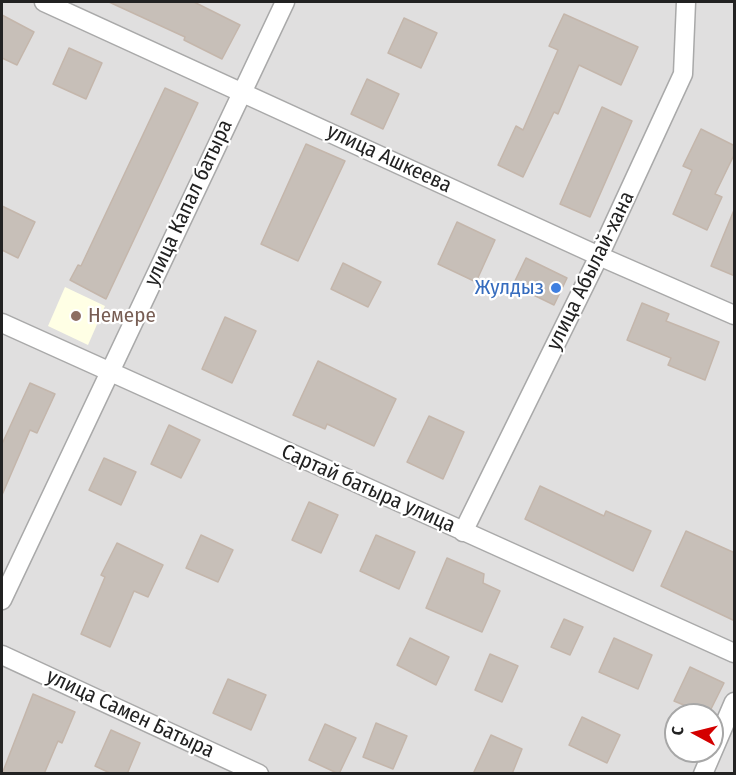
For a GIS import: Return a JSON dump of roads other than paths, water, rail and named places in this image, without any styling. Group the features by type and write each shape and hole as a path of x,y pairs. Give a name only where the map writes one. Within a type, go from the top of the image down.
{"street":[{"name":"улица Ашкеева","path":"44,2 242,90 600,256 735,315"},
{"name":"улица Капал батыра","path":"2,600 285,2"},
{"name":"улица Абылай-хана","path":"463,532 600,256 683,74 686,2"},
{"name":"Сартай батыра улица","path":"2,323 735,653"},
{"name":"улица Самен Батыра","path":"2,655 259,774"},
{"path":"702,774 735,702"}],"place":[{"name":"Жулдыз","path":"556,288"},
{"name":"Немере","path":"76,316"}]}
